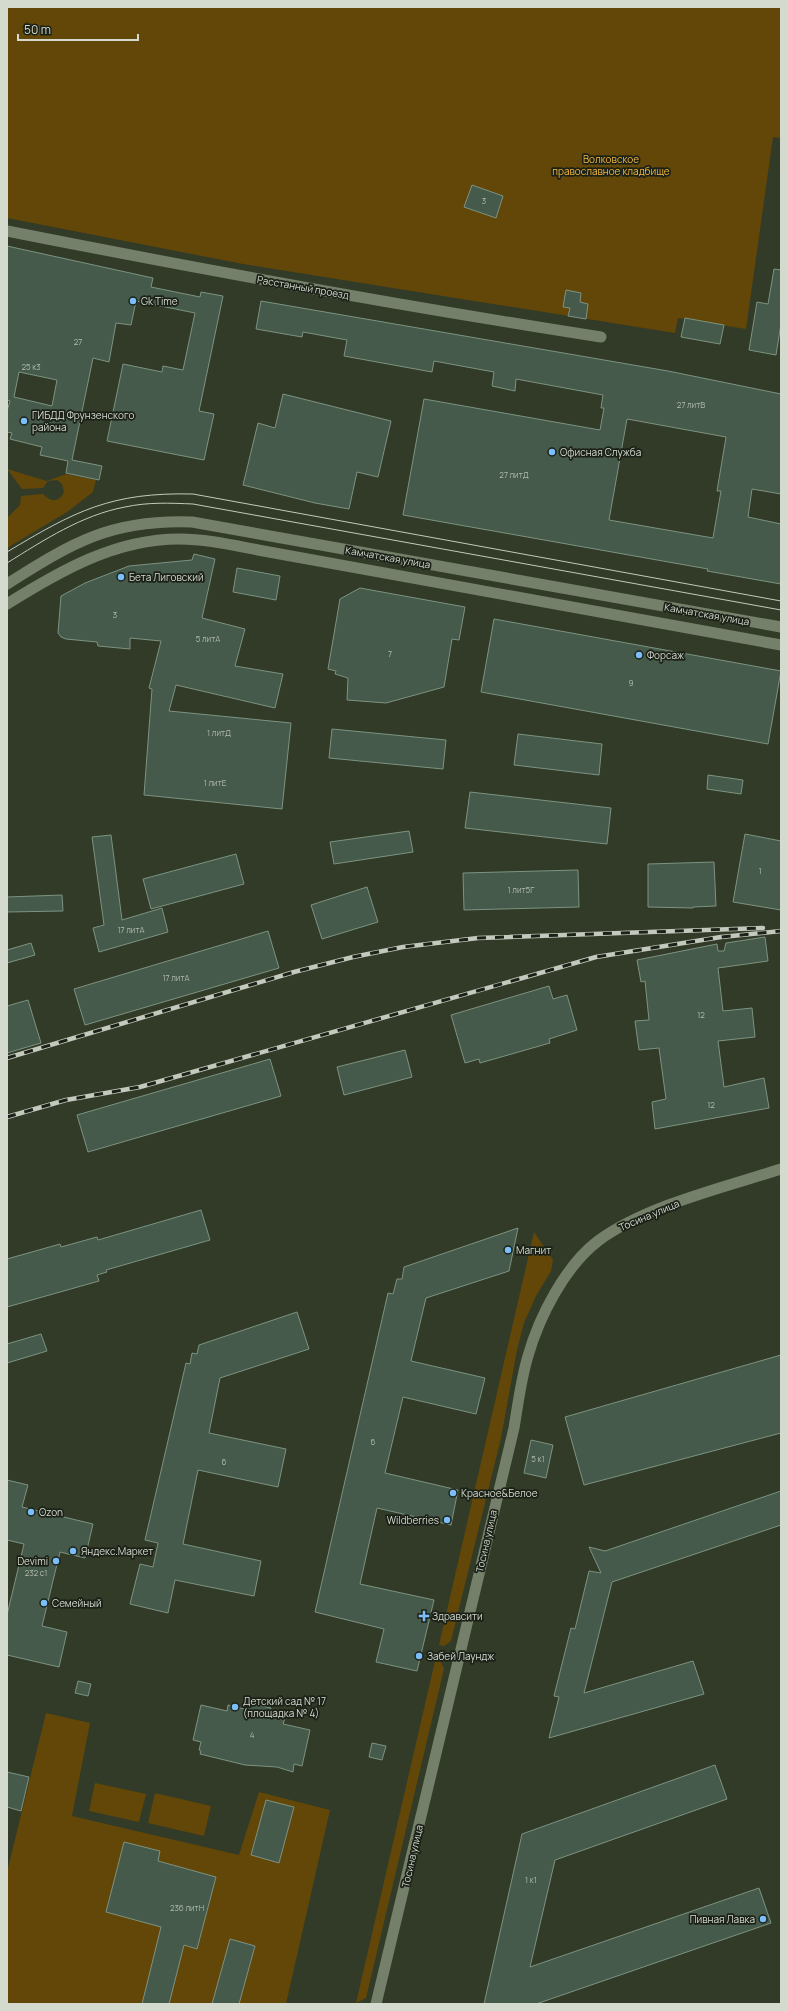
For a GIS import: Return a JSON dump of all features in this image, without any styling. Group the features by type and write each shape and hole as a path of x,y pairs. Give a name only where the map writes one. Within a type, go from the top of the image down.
{"street":[{"name":"Расстанный проезд","path":"7,230 241,276 468,316 601,337"},
{"name":"Камчатская улица","path":"7,584 76,543 94,535 120,527 152,522 192,522 781,627"},
{"name":"Камчатская улица","path":"7,604 67,568 104,552 152,541 193,540 258,550 781,645"},
{"name":"Тосина улица","path":"376,2004 514,1428 528,1356 537,1330 558,1288 571,1269 586,1252 611,1232 626,1224 672,1205 781,1169"}],"green space":[{"name":"Волковское православное кладбище","path":"7,7 781,7 781,138 773,137 746,329 678,318 675,333 243,264 7,218"},
{"path":"7,469 47,481 66,474 96,480 93,492 67,512 7,548 7,518 20,505 21,496 43,494 51,500 57,500 64,492 62,484 57,480 48,481 43,488 22,489"},
{"path":"534,1232 553,1260 551,1271 536,1296 524,1323 517,1350 501,1438 451,1641 444,1646 439,1645"},
{"path":"435,1661 441,1662 444,1669 366,1998 356,2003"},
{"path":"46,1713 90,1723 72,1816 239,1855 259,1792 330,1810 286,2004 7,2004 7,1872"},
{"path":"95,1783 146,1794 139,1822 89,1811"},
{"path":"155,1793 211,1806 204,1836 148,1823"}],"building":[{"path":"472,185 503,196 496,218 464,207"},
{"path":"7,246 153,278 151,287 200,297 201,292 223,296 199,411 214,414 204,460 107,441 123,364 162,372 163,366 183,370 195,313 136,301 131,325 116,323 109,362 93,358 72,460 102,466 99,480 66,473 68,461 40,455 42,447 10,439 12,433 7,432 7,411 10,401 7,400","holes":["19,372 57,380 52,406 14,397"]},
{"path":"774,269 781,270 781,324 776,355 749,350 757,302 768,304"},
{"path":"566,290 581,293 580,302 588,304 586,319 568,316 570,308 563,307"},
{"path":"261,301 668,371 781,394 781,494 752,489 748,517 781,524 781,584 707,571 708,569 403,515 424,399 600,430 604,408 601,408 603,395 516,379 515,391 492,386 494,372 434,361 432,372 344,356 347,340 303,332 302,337 256,329","holes":["627,419 726,437 717,491 721,491 713,538 609,520"]},
{"path":"685,318 724,325 720,344 681,337"},
{"path":"283,394 391,421 378,477 357,472 349,509 315,503 243,485 258,423 275,428"},
{"path":"194,554 215,559 202,618 245,629 235,666 283,674 275,708 176,685 169,711 291,723 282,809 144,795 152,689 149,688 161,641 130,638 130,649 98,646 97,642 66,639 61,637 58,633 61,596 85,583 129,566 192,560"},
{"path":"237,568 280,576 276,600 233,592"},
{"path":"360,588 465,607 459,640 452,639 444,687 386,703 347,700 348,678 335,674 336,671 328,669 340,599"},
{"path":"494,619 781,671 768,744 481,692"},
{"path":"332,729 446,740 443,769 329,758"},
{"path":"518,734 602,744 599,775 514,765"},
{"path":"708,775 743,780 741,794 707,789"},
{"path":"470,792 611,808 607,844 465,828"},
{"path":"409,831 413,852 334,864 330,842"},
{"path":"745,834 781,841 781,910 733,902"},
{"path":"111,835 122,920 162,908 168,932 99,952 93,928 104,925 92,837"},
{"path":"236,854 244,884 151,909 143,879"},
{"path":"714,862 716,906 693,908 648,907 648,864"},
{"path":"578,870 579,907 464,910 463,873"},
{"path":"367,887 378,922 322,939 311,905"},
{"path":"62,895 63,911 7,912 7,897"},
{"path":"268,931 279,968 85,1025 74,989"},
{"path":"765,937 768,961 718,968 723,1011 752,1008 755,1037 718,1041 724,1087 764,1078 769,1108 655,1129 652,1102 666,1099 659,1048 639,1050 635,1021 649,1020 645,981 641,982 637,960 717,944 718,951 724,951 726,943"},
{"path":"31,943 35,955 7,963 7,950"},
{"path":"549,986 553,999 567,995 577,1030 549,1039 550,1043 480,1063 479,1059 465,1063 451,1015"},
{"path":"28,1000 41,1043 7,1053 7,1006"},
{"path":"405,1050 412,1077 344,1095 337,1067"},
{"path":"270,1059 281,1096 88,1152 77,1115"},
{"path":"201,1210 210,1240 106,1270 107,1272 97,1275 99,1281 7,1307 7,1259 60,1244 61,1247 97,1237 98,1240"},
{"path":"518,1228 509,1271 426,1298 411,1361 485,1378 476,1414 403,1397 385,1473 458,1490 451,1525 377,1508 360,1584 434,1600 417,1671 376,1662 384,1629 315,1612 388,1293 393,1294 397,1279 402,1279 404,1267"},
{"path":"297,1312 309,1349 220,1378 209,1433 286,1449 278,1487 198,1470 183,1544 261,1561 254,1596 175,1580 168,1613 130,1604 140,1564 153,1567 158,1543 145,1540 186,1363 190,1364 192,1353 197,1354 199,1345"},
{"path":"41,1334 47,1351 7,1363 7,1344"},
{"path":"781,1355 781,1433 584,1485 565,1417"},
{"path":"531,1440 553,1445 546,1478 524,1473"},
{"path":"7,1480 28,1485 22,1507 93,1524 85,1558 60,1552 42,1626 67,1632 59,1667 7,1655 7,1615 24,1544 7,1540"},
{"path":"781,1491 781,1525 612,1582 584,1693 693,1661 704,1694 549,1738 559,1697 554,1696 571,1628 575,1629 589,1571 601,1573 589,1547 605,1551"},
{"path":"78,1681 91,1684 88,1696 75,1693"},
{"path":"245,1702 271,1708 270,1715 285,1718 283,1724 310,1730 302,1766 294,1764 293,1772 277,1767 245,1765 200,1754 201,1751 199,1750 201,1742 193,1740 201,1705 227,1711 228,1705 244,1709"},
{"path":"372,1743 386,1746 382,1760 369,1757"},
{"path":"715,1765 727,1799 555,1860 530,1967 759,1888 771,1923 536,2004 484,2004 522,1834"},
{"path":"7,1772 29,1777 21,1811 7,1807"},
{"path":"266,1800 294,1807 279,1863 251,1855"},
{"path":"124,1842 160,1851 158,1861 216,1877 197,1949 184,1945 169,2004 142,2004 161,1927 106,1912"},
{"path":"230,1939 255,1946 239,2004 212,2004"}],"tram line":[{"path":"7,552 53,525 95,507 139,496 193,494 781,601"},
{"path":"7,563 64,529 109,511 134,505 167,503 193,504 781,610"}],"railway":[{"path":"7,1058 294,972 353,957 403,947 478,938 763,928"},
{"path":"7,1117 66,1100 140,1087 596,957 721,937 781,931"}],"place":[{"name":"Gk Time","path":"133,301"},
{"name":"ГИБДД Фрунзенского района","path":"24,421"},
{"name":"Офисная Служба","path":"552,452"},
{"name":"Бета Лиговский","path":"121,577"},
{"name":"Форсаж","path":"639,655"},
{"name":"Магнит","path":"508,1250"},
{"name":"Красное&Белое","path":"453,1493"},
{"name":"Ozon","path":"31,1512"},
{"name":"Wildberries","path":"447,1520"},
{"name":"Яндекс.Маркет","path":"73,1551"},
{"name":"Devimi","path":"56,1561"},
{"name":"Семейный","path":"44,1603"},
{"name":"Здравсити","path":"424,1616"},
{"name":"Забей Лаундж","path":"419,1656"},
{"name":"Детский сад № 17 (площадка № 4)","path":"235,1707"},
{"name":"Пивная Лавка","path":"763,1919"}]}
